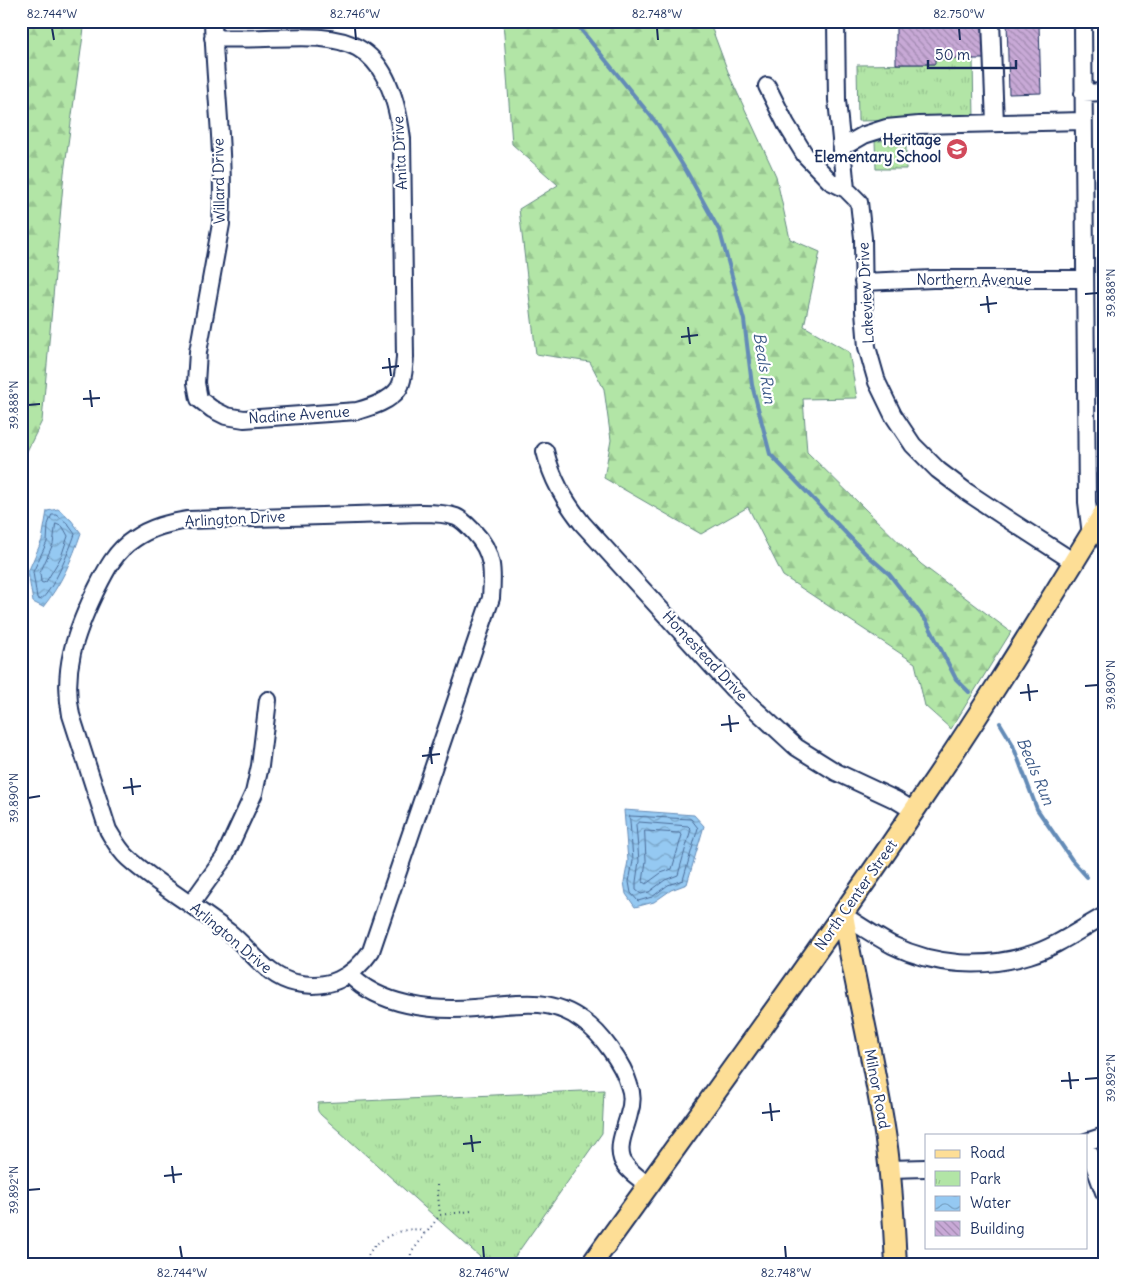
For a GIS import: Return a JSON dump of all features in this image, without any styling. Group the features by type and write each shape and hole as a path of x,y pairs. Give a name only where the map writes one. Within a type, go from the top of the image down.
{"main road":[{"name":"North Center Street","path":"591,1265 842,915 914,811 999,682 1104,513"},
{"name":"Milnor Road","path":"842,915 875,1074 890,1169 896,1265"}],"street":[{"path":"836,21 837,100 846,189"},
{"path":"991,21 995,124"},
{"path":"1083,21 1087,502 1091,535"},
{"name":"Anita Drive","path":"213,29 239,39 291,36 325,37 342,40 358,47 371,57 382,70 390,85 399,116 403,157 406,337 405,357 399,388"},
{"name":"Willard Drive","path":"199,399 196,383 198,352 221,224 222,207 213,29"},
{"name":"Lakeview Drive","path":"768,86 786,124 805,155 830,181 846,189 859,202 863,238 864,311 867,347 877,382 893,415 913,445 938,470 966,492 1074,562"},
{"path":"1083,93 1104,92"},
{"path":"841,144 850,143 864,135 886,128 919,125 1083,121"},
{"name":"Northern Avenue","path":"864,282 934,279 1085,279"},
{"name":"Nadine Avenue","path":"199,399 212,409 226,416 244,419 357,411 387,399 399,388"},
{"name":"Homestead Drive","path":"545,451 549,470 566,503 733,689 790,742 818,763 914,811"},
{"name":"Arlington Drive","path":"441,514 456,518 468,526 482,540 490,557 493,575 491,598 379,929 371,950 363,962 350,975 323,984 306,985 282,980 272,973 230,933 127,857 117,846 108,830 71,715 68,684 70,664 74,640 106,569 122,548 144,533 158,527 188,520 441,514"},
{"path":"191,904 224,858 254,793 260,766 268,700"},
{"path":"842,915 892,945 925,958 960,964 996,963 1031,954 1064,939 1104,916"},
{"path":"350,975 371,992 421,1006 465,1009 527,1003 559,1008 585,1022 601,1038 622,1069 630,1085 632,1100 621,1146 621,1157 632,1173 648,1186"},
{"path":"1088,1142 1104,1136"},
{"path":"1088,1148 1104,1192"},
{"path":"890,1169 925,1168"}],"path":[{"path":"410,1265 411,1253 440,1215 437,1186"},
{"path":"440,1215 470,1211"},
{"path":"368,1265 368,1256 372,1248 383,1240 405,1231 418,1230 426,1234"}],"green space":[{"path":"21,21 85,21 64,173 42,421 21,463"},
{"path":"503,21 709,21 730,77 776,176 790,239 820,252 804,326 849,352 857,398 803,399 807,452 921,564 1011,632 951,729 925,706 915,663 783,576 748,507 701,534 604,478 611,440 604,389 590,362 536,354 519,209 558,185 512,144"},
{"path":"935,59 973,59 974,119 858,121 857,65 934,64"},
{"path":"906,140 906,169 876,169 875,141"},
{"path":"604,1090 602,1133 509,1265 489,1265 321,1115 317,1108 318,1103"}],"water":[{"path":"58,509 71,520 81,533 65,572 43,607 33,602 28,572 42,540 47,511"},
{"path":"624,810 694,815 704,826 687,884 671,890 654,902 635,907 626,894 624,882 628,861"}],"building":[{"path":"1007,21 1047,21 1047,25 1039,25 1041,93 1009,94"},
{"path":"985,22 985,59 935,59 935,64 896,64 896,23"}],"waterway":[{"name":"Beals Run","path":"574,21 658,125 687,172 720,232 744,320 752,385 770,454 865,553 889,574 927,622 956,679 969,692"},
{"name":"Beals Run","path":"1000,723 1012,743 1037,809 1072,860 1087,877"}],"place":[{"name":"Heritage Elementary School","path":"957,149"}]}
